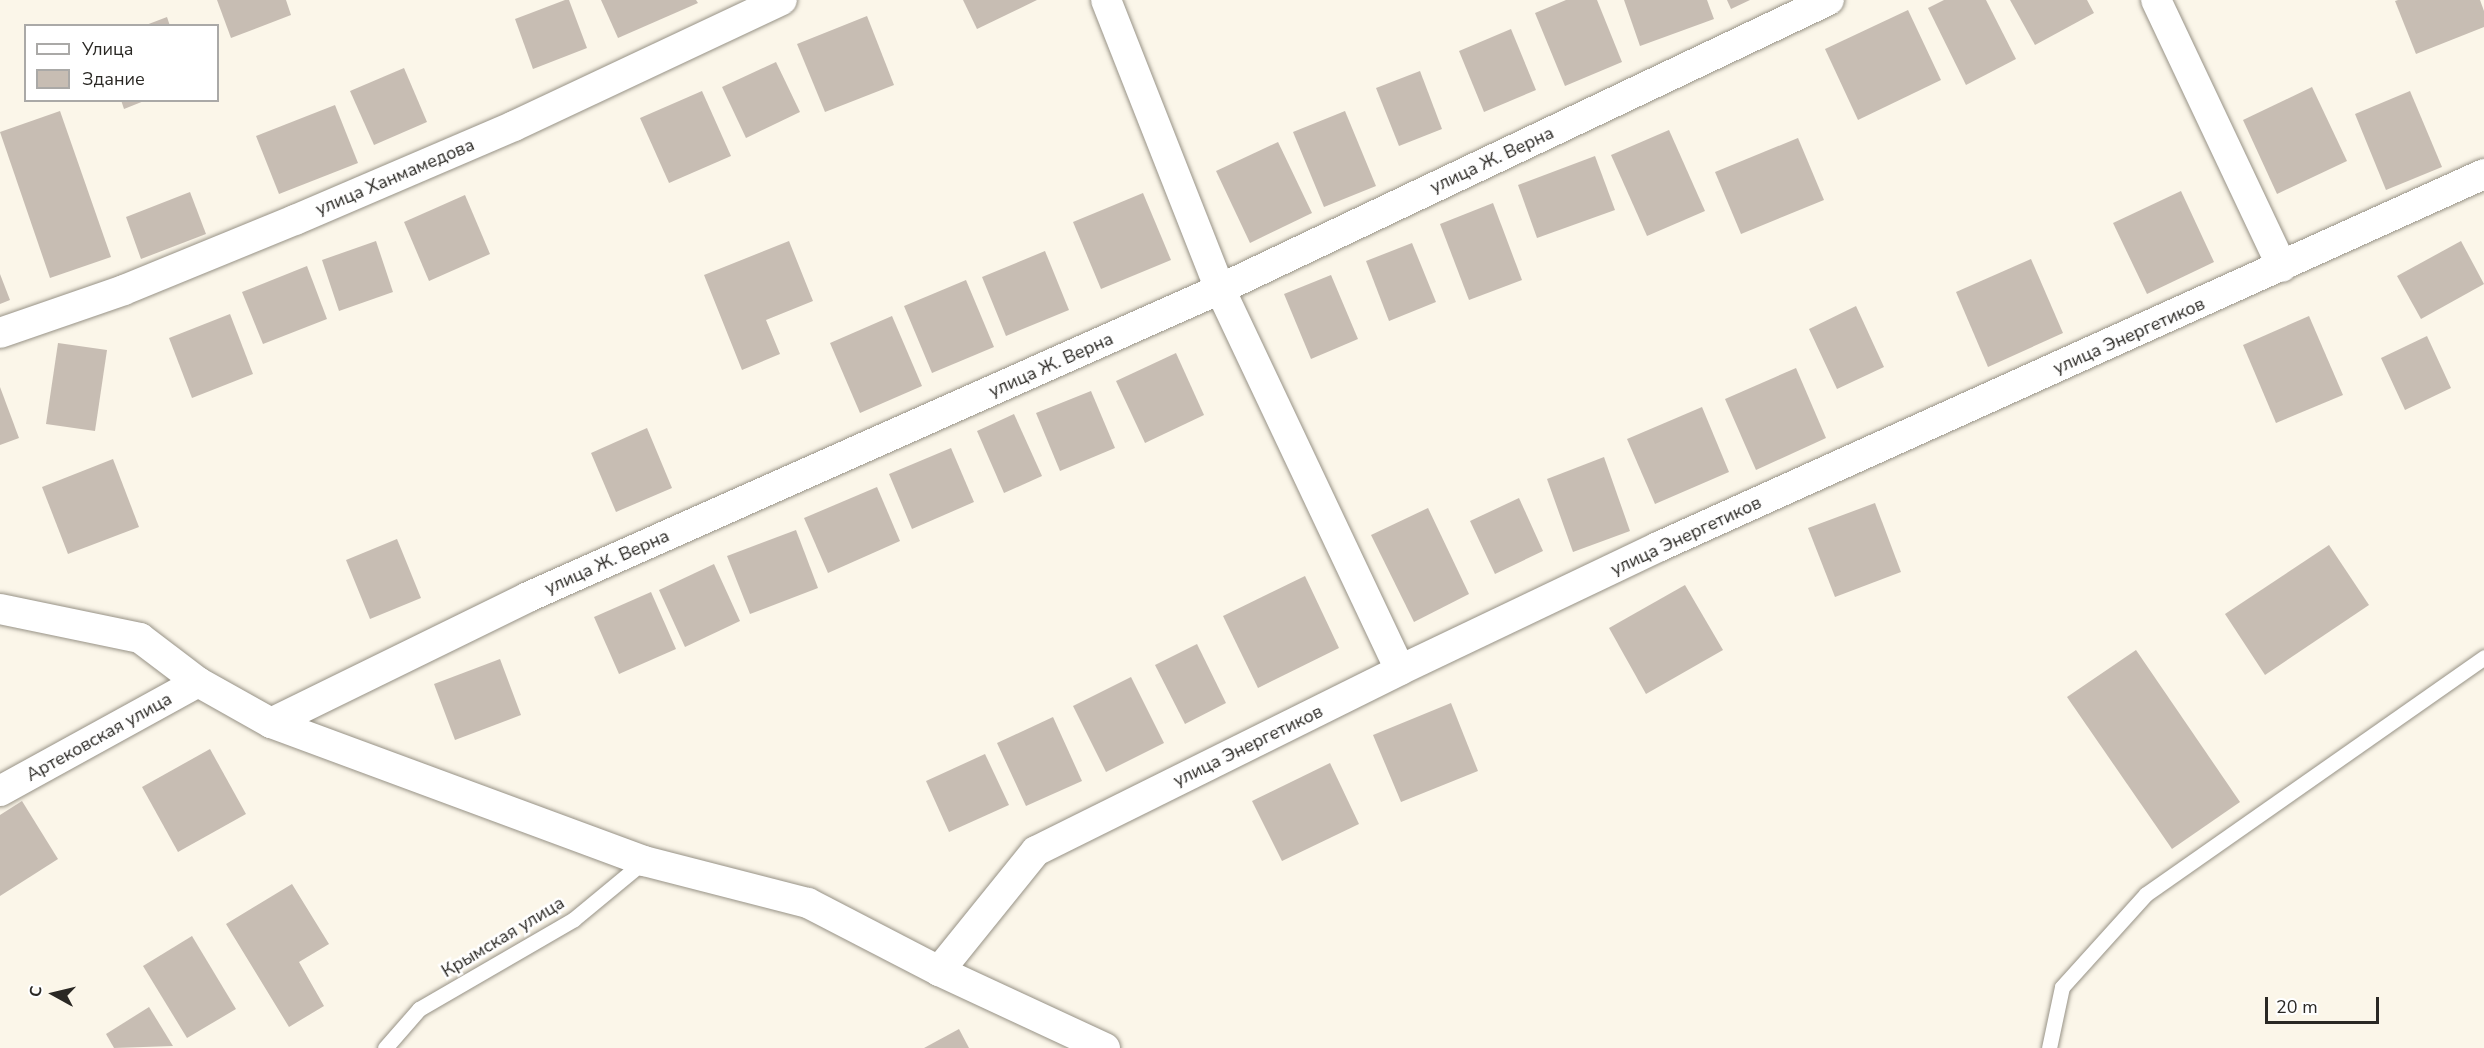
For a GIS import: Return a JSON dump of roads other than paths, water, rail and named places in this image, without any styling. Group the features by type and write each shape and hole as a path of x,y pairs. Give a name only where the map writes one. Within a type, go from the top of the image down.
{"street":[{"name":"улица Ханмамедова","path":"0,333 124,290 295,220 514,126 782,0"},
{"path":"1106,0 1220,289 1400,670"},
{"name":"улица Ж. Верна","path":"271,723 528,597 1220,289 1829,0"},
{"path":"2156,0 2282,267"},
{"name":"улица Энергетиков","path":"939,971 1036,851 1400,670 1658,547 2484,174"},
{"path":"0,609 140,638 198,682 271,723 644,861 808,903 939,971 1088,1044"},
{"name":"Артековская улица","path":"0,791 198,682"}],"lane":[{"path":"2049,1048 2062,987 2146,894 2484,657"},
{"name":"Крымская улица","path":"385,1048 419,1009 574,919 644,861"}]}
